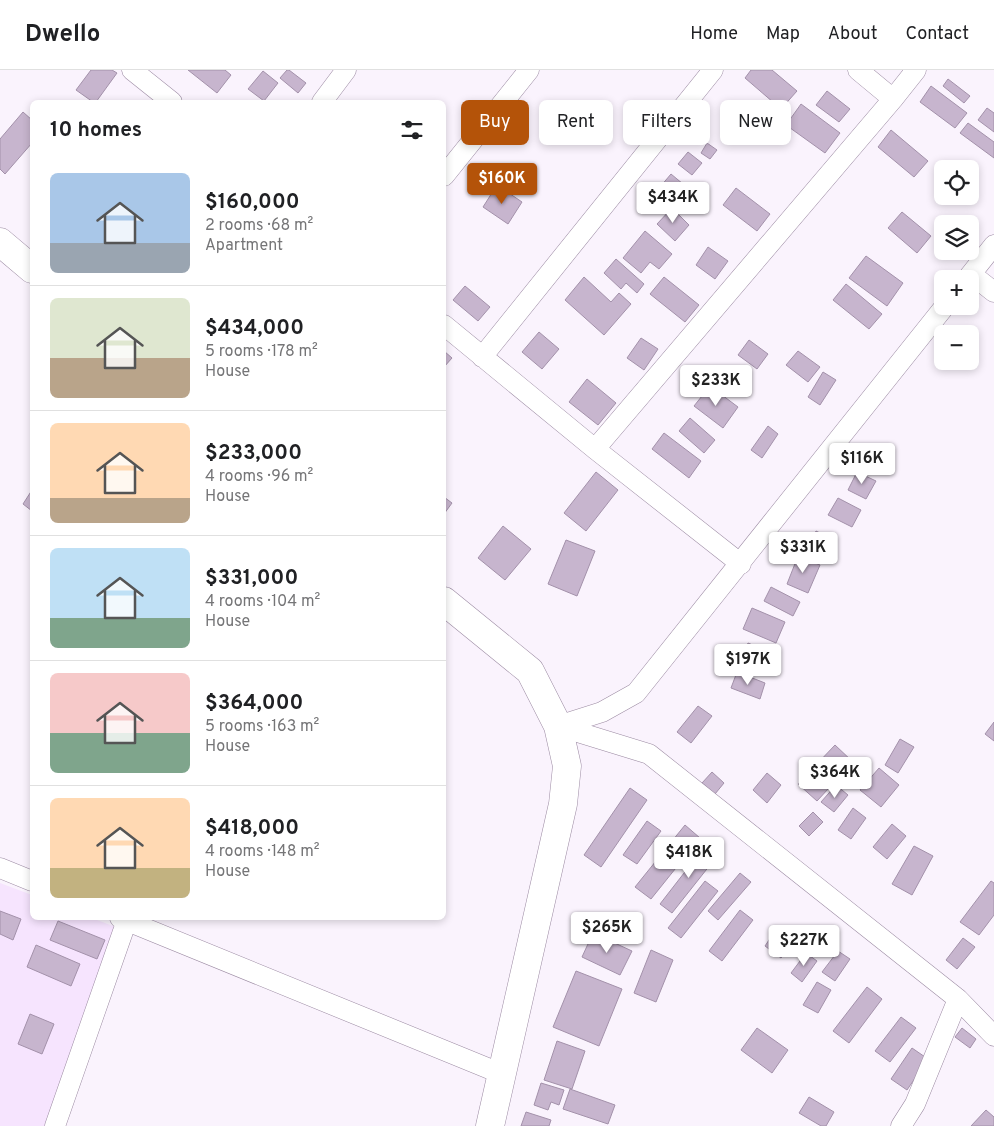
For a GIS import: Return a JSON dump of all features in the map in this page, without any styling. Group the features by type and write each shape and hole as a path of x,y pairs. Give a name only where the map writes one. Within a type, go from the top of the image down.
{"main road":[{"path":"0,242 30,267"},
{"path":"446,603 530,670 558,726 567,766 563,804 490,1126"}],"street":[{"path":"324,100 346,70"},
{"path":"446,174 529,70"},
{"path":"482,357 714,70"},
{"path":"858,70 893,99"},
{"path":"595,449 916,70"},
{"path":"136,71 170,100"},
{"path":"974,270 994,245"},
{"path":"979,282 994,292"},
{"path":"558,726 602,712 636,693 938,315"},
{"path":"446,327 595,449 740,564"},
{"path":"558,726 649,754 958,999 994,1036"},
{"path":"0,868 30,881"},
{"path":"55,1126 124,920"},
{"path":"126,920 502,1074"},
{"path":"900,1126 915,1104 958,999"}],"shaded area":[{"path":"0,883 30,894 30,920 97,920 118,928 46,1126 0,1126"}],"building":[{"path":"91,70 112,70 117,73 97,100 90,100 76,90"},
{"path":"188,70 225,70 231,75 217,93"},
{"path":"287,70 306,83 298,93 280,78"},
{"path":"751,70 772,70 797,91 789,100 771,100 745,78"},
{"path":"263,71 278,83 265,100 248,89"},
{"path":"948,79 970,96 964,103 943,86"},
{"path":"931,86 967,113 955,128 920,102"},
{"path":"827,91 850,109 839,122 816,105"},
{"path":"801,104 840,133 825,153 791,129 791,118"},
{"path":"987,108 994,113 994,132 978,120"},
{"path":"23,112 30,118 30,145 5,174 0,169 0,139"},
{"path":"968,123 994,142 994,158 960,133"},
{"path":"891,130 928,161 914,177 878,147"},
{"path":"706,145 710,145 717,150 710,159 701,153"},
{"path":"688,152 702,163 692,175 678,164"},
{"path":"671,174 695,194 684,207 660,187"},
{"path":"497,185 522,202 508,224 483,207"},
{"path":"736,188 770,214 757,231 723,205"},
{"path":"672,208 689,225 675,241 657,224"},
{"path":"902,212 931,236 917,253 888,228"},
{"path":"645,231 672,254 659,269 650,262 641,273 623,258"},
{"path":"708,247 728,261 715,279 696,265"},
{"path":"866,256 903,283 887,306 849,278"},
{"path":"616,259 644,284 637,293 626,283 621,289 604,273"},
{"path":"584,277 611,302 619,293 631,304 604,335 565,300"},
{"path":"664,277 699,305 685,322 650,294"},
{"path":"846,284 882,314 869,329 833,300"},
{"path":"465,286 490,307 478,321 453,300"},
{"path":"539,332 559,349 542,369 522,352"},
{"path":"641,338 658,349 644,370 627,358"},
{"path":"749,340 768,354 757,369 738,355"},
{"path":"798,351 820,367 808,382 786,365"},
{"path":"446,353 452,358 446,365"},
{"path":"823,372 836,380 820,405 808,397"},
{"path":"587,379 616,403 598,425 569,402"},
{"path":"710,386 738,407 723,428 694,406"},
{"path":"690,418 715,440 704,453 679,431"},
{"path":"768,426 778,434 762,458 751,450"},
{"path":"664,433 701,461 689,478 652,449"},
{"path":"596,472 618,490 586,531 564,513"},
{"path":"857,472 876,481 866,499 848,490"},
{"path":"30,493 30,509 23,504"},
{"path":"446,498 452,503 446,511"},
{"path":"838,498 861,510 852,527 828,515"},
{"path":"503,526 531,549 505,580 478,558"},
{"path":"816,531 836,541 828,559 807,550"},
{"path":"566,540 595,551 577,596 548,584"},
{"path":"798,556 820,565 808,593 787,584"},
{"path":"771,587 800,602 793,616 764,601"},
{"path":"752,608 785,622 776,643 743,629"},
{"path":"748,643 778,656 771,672 741,659"},
{"path":"737,672 765,683 760,699 731,688"},
{"path":"698,706 712,716 691,743 677,732"},
{"path":"994,722 994,741 985,734"},
{"path":"900,739 914,747 898,773 885,765"},
{"path":"835,745 853,762 817,801 798,784"},
{"path":"879,768 899,785 881,807 860,790"},
{"path":"712,772 724,783 715,794 702,783"},
{"path":"767,773 781,785 767,803 753,790"},
{"path":"836,785 848,795 834,812 821,802"},
{"path":"630,788 647,800 601,867 584,855"},
{"path":"853,808 866,818 851,839 838,830"},
{"path":"813,812 823,822 809,836 799,826"},
{"path":"647,821 661,831 637,864 623,855"},
{"path":"892,824 906,836 887,859 873,847"},
{"path":"685,825 700,838 651,899 635,887"},
{"path":"705,846 718,855 672,913 660,904"},
{"path":"914,846 933,856 912,895 892,884"},
{"path":"740,873 751,882 718,920 708,911"},
{"path":"705,881 718,891 681,938 668,928"},
{"path":"991,881 994,883 994,915 979,935 960,922"},
{"path":"740,910 753,920 722,961 709,951"},
{"path":"0,911 21,919 13,940 0,934"},
{"path":"58,921 105,940 97,959 50,940"},
{"path":"775,931 792,943 781,958 765,946"},
{"path":"593,933 632,951 620,975 582,957"},
{"path":"963,938 975,947 957,969 946,960"},
{"path":"36,945 80,964 71,986 27,967"},
{"path":"651,950 673,960 656,1002 634,993"},
{"path":"838,951 850,959 835,981 822,972"},
{"path":"806,953 817,961 802,982 791,973"},
{"path":"576,971 622,989 599,1046 553,1027"},
{"path":"817,982 831,990 818,1013 803,1005"},
{"path":"867,987 882,999 849,1043 833,1031"},
{"path":"30,1014 54,1024 42,1054 18,1044"},
{"path":"901,1017 916,1028 890,1062 875,1051"},
{"path":"757,1028 788,1050 772,1073 741,1050"},
{"path":"962,1028 976,1039 970,1048 955,1037"},
{"path":"557,1041 585,1051 572,1089 544,1080"},
{"path":"912,1048 928,1059 907,1090 891,1079"},
{"path":"541,1083 564,1090 559,1105 551,1102 548,1110 534,1105"},
{"path":"570,1089 615,1105 608,1124 563,1109"},
{"path":"809,1097 834,1112 826,1126 821,1126 799,1113"},
{"path":"986,1110 994,1117 994,1126 971,1126"},
{"path":"526,1112 551,1120 549,1126 521,1126"}]}
